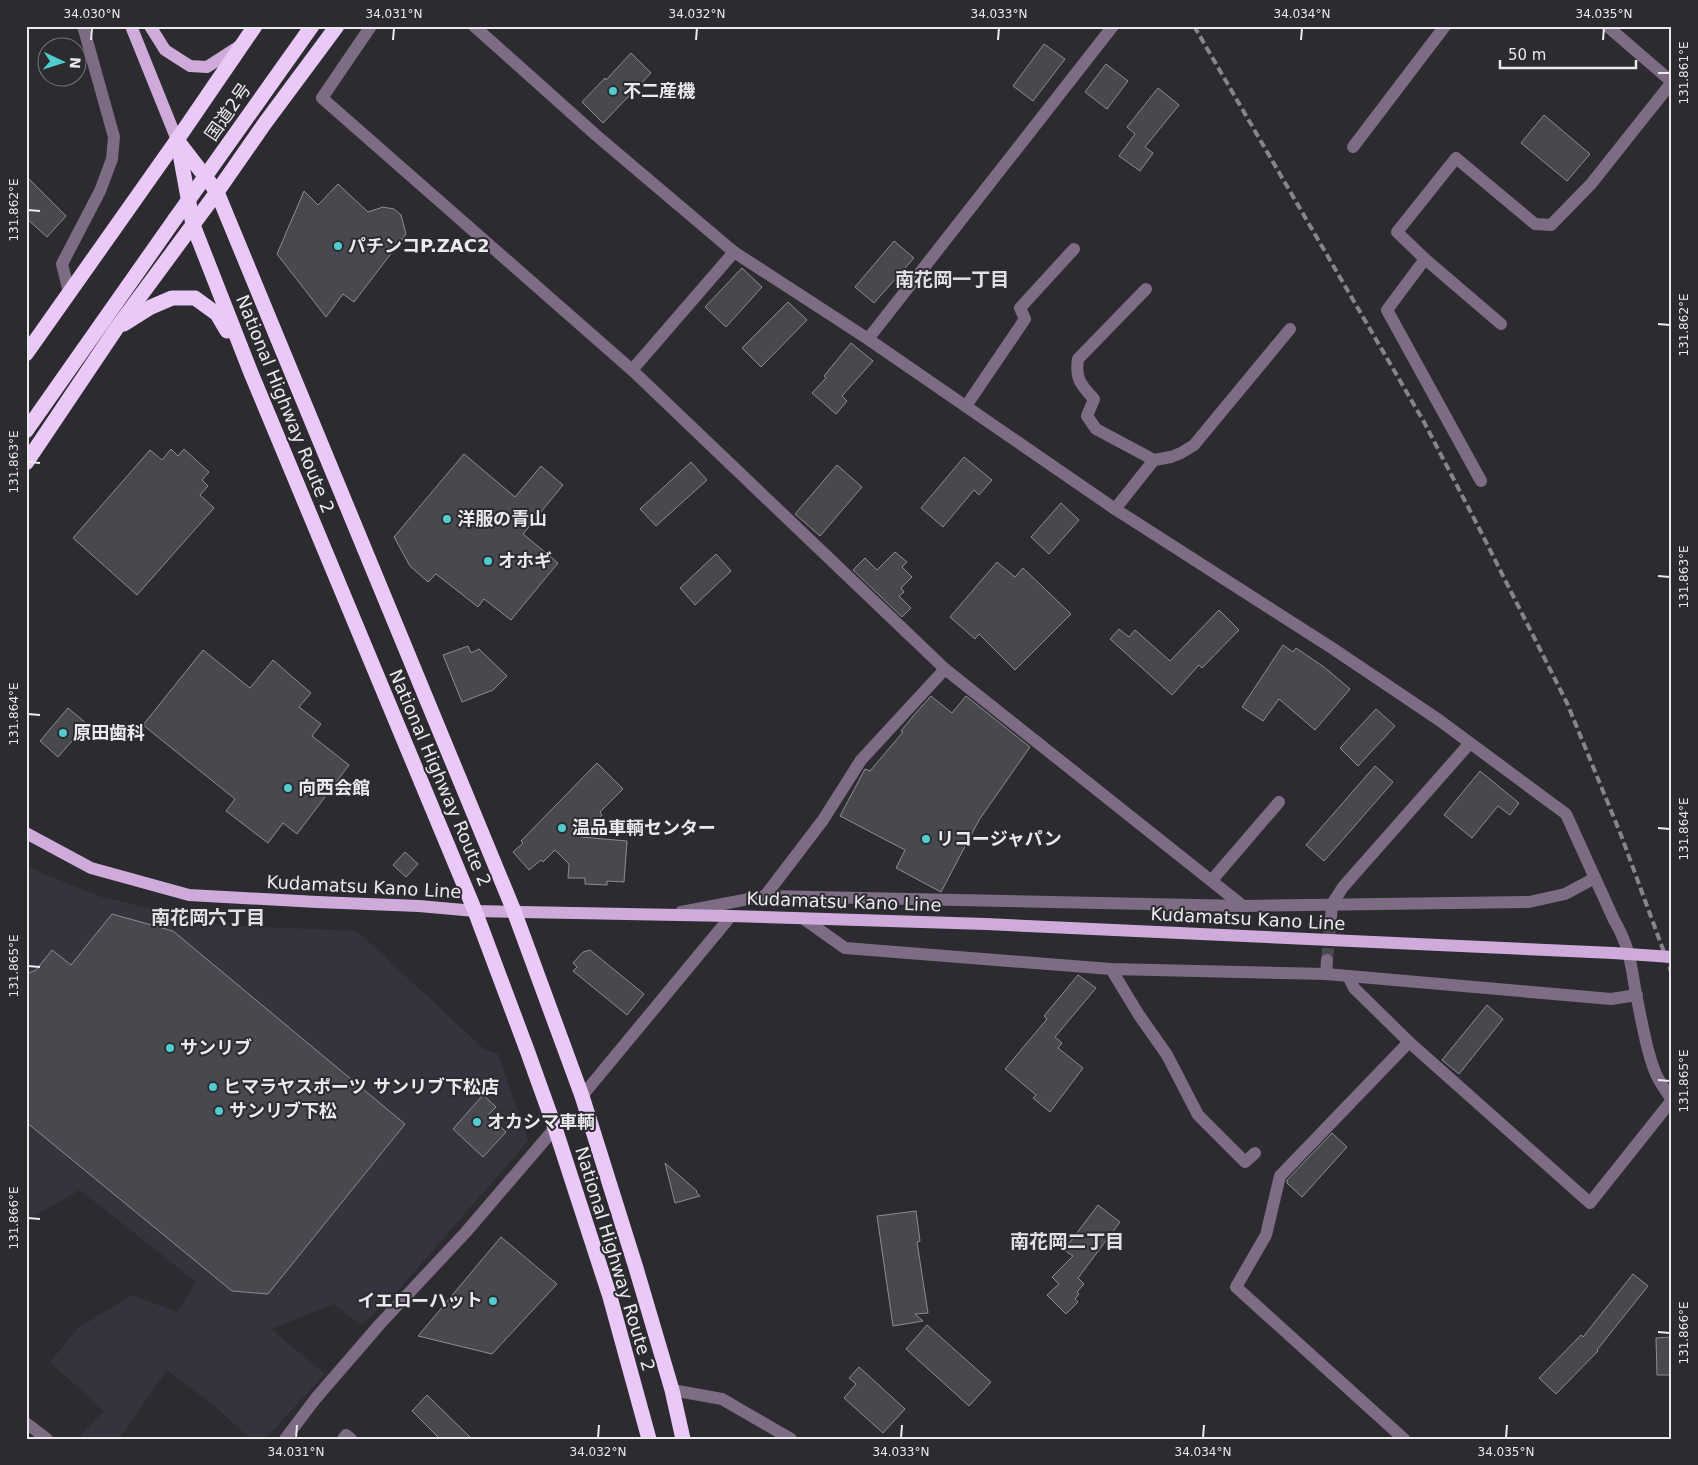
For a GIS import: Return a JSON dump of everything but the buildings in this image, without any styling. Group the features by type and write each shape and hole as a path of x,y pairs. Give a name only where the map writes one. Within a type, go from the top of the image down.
{"highway":[{"path":"26,354 178,140 255,26"},
{"name":"国道2号","path":"26,432 312,26"},
{"path":"26,463 116,329 337,26"},
{"name":"National Highway Route 2","path":"178,140 217,192 514,911 582,1096 636,1268 672,1390 684,1439"},
{"name":"National Highway Route 2","path":"178,140 193,224 251,373 475,911 555,1128 610,1297 649,1439"},
{"path":"116,329 151,307 172,298 195,298 217,314 251,373"}],"main road":[{"path":"131,26 178,140"},
{"path":"150,26 165,50 190,66 207,67 241,45"},
{"name":"Kudamatsu Kano Line","path":"26,833 92,868 188,894 418,906 475,911 671,914 996,925 1672,957"}],"street":[{"path":"69,292 62,264 100,191 112,159 114,137 83,26"},
{"path":"371,26 322,98 632,370 945,669 1243,906"},
{"path":"474,26 597,136 734,252 868,339 1115,509 1332,648 1439,720 1566,814 1614,920 1624,937 1632,964 1651,1058 1658,1079 1672,1100 1590,1203 1409,1042 1354,988 1348,976"},
{"path":"868,339 1113,26"},
{"path":"1353,147 1445,26"},
{"path":"1501,324 1425,259 1397,232 1456,158 1535,224 1551,225 1592,184 1672,82 1608,26"},
{"path":"966,406 1025,319 1020,308 1074,249"},
{"path":"632,370 734,252"},
{"path":"1425,259 1387,310 1481,481"},
{"path":"1146,289 1078,360 1077,371 1082,386 1094,399 1087,416 1096,429 1154,460 1171,457 1194,445 1290,329"},
{"path":"1115,509 1154,460"},
{"path":"765,896 823,820 861,760 945,669"},
{"path":"1331,917 1332,904 1343,887 1470,743"},
{"path":"1212,880 1279,802"},
{"path":"671,914 765,896 1243,906 1529,902 1565,894 1595,878"},
{"path":"582,1096 732,916"},
{"path":"804,919 845,948 1111,969 1326,974 1611,999 1637,995"},
{"path":"1326,974 1327,960"},
{"path":"1111,969 1139,1015 1167,1055 1198,1116 1245,1162 1255,1154"},
{"path":"1404,1439 1236,1287 1266,1235 1280,1176 1409,1042"},
{"path":"285,1439 316,1398 380,1324 466,1232 555,1128"},
{"path":"672,1390 722,1399 791,1439"},
{"path":"26,1423 47,1439"},
{"path":"343,1439 346,1435 351,1439"}],"shaded area":[{"path":"26,864 42,873 102,897 220,925 357,931 485,1050 498,1054 528,1141 395,1294 361,1325 334,1304 271,1329 325,1374 265,1439 250,1439 218,1409 167,1370 119,1439 77,1439 104,1411 50,1362 78,1328 132,1295 177,1312 196,1282 80,1190 26,1220"}],"tunnel":[{"path":"1327,960 1331,917"}],"railway":[{"path":"1194,26 1424,422 1481,532 1567,703 1621,835 1672,974"}],"place":[{"name":"不二産機","path":"613,91"},
{"name":"パチンコP.ZAC2","path":"338,246"},
{"name":"洋服の青山","path":"447,519"},
{"name":"オホギ","path":"488,561"},
{"name":"原田歯科","path":"63,733"},
{"name":"向西会館","path":"288,788"},
{"name":"温品車輌センター","path":"562,828"},
{"name":"リコージャパン","path":"926,839"},
{"name":"サンリブ","path":"170,1048"},
{"name":"ヒマラヤスポーツ サンリブ下松店","path":"213,1087"},
{"name":"サンリブ下松","path":"219,1111"},
{"name":"オカシマ車輌","path":"477,1122"},
{"name":"イエローハット","path":"493,1301"}],"district":[{"name":"南花岡一丁目","path":"952,279"},
{"name":"南花岡六丁目","path":"208,917"},
{"name":"南花岡二丁目","path":"1067,1241"}]}
